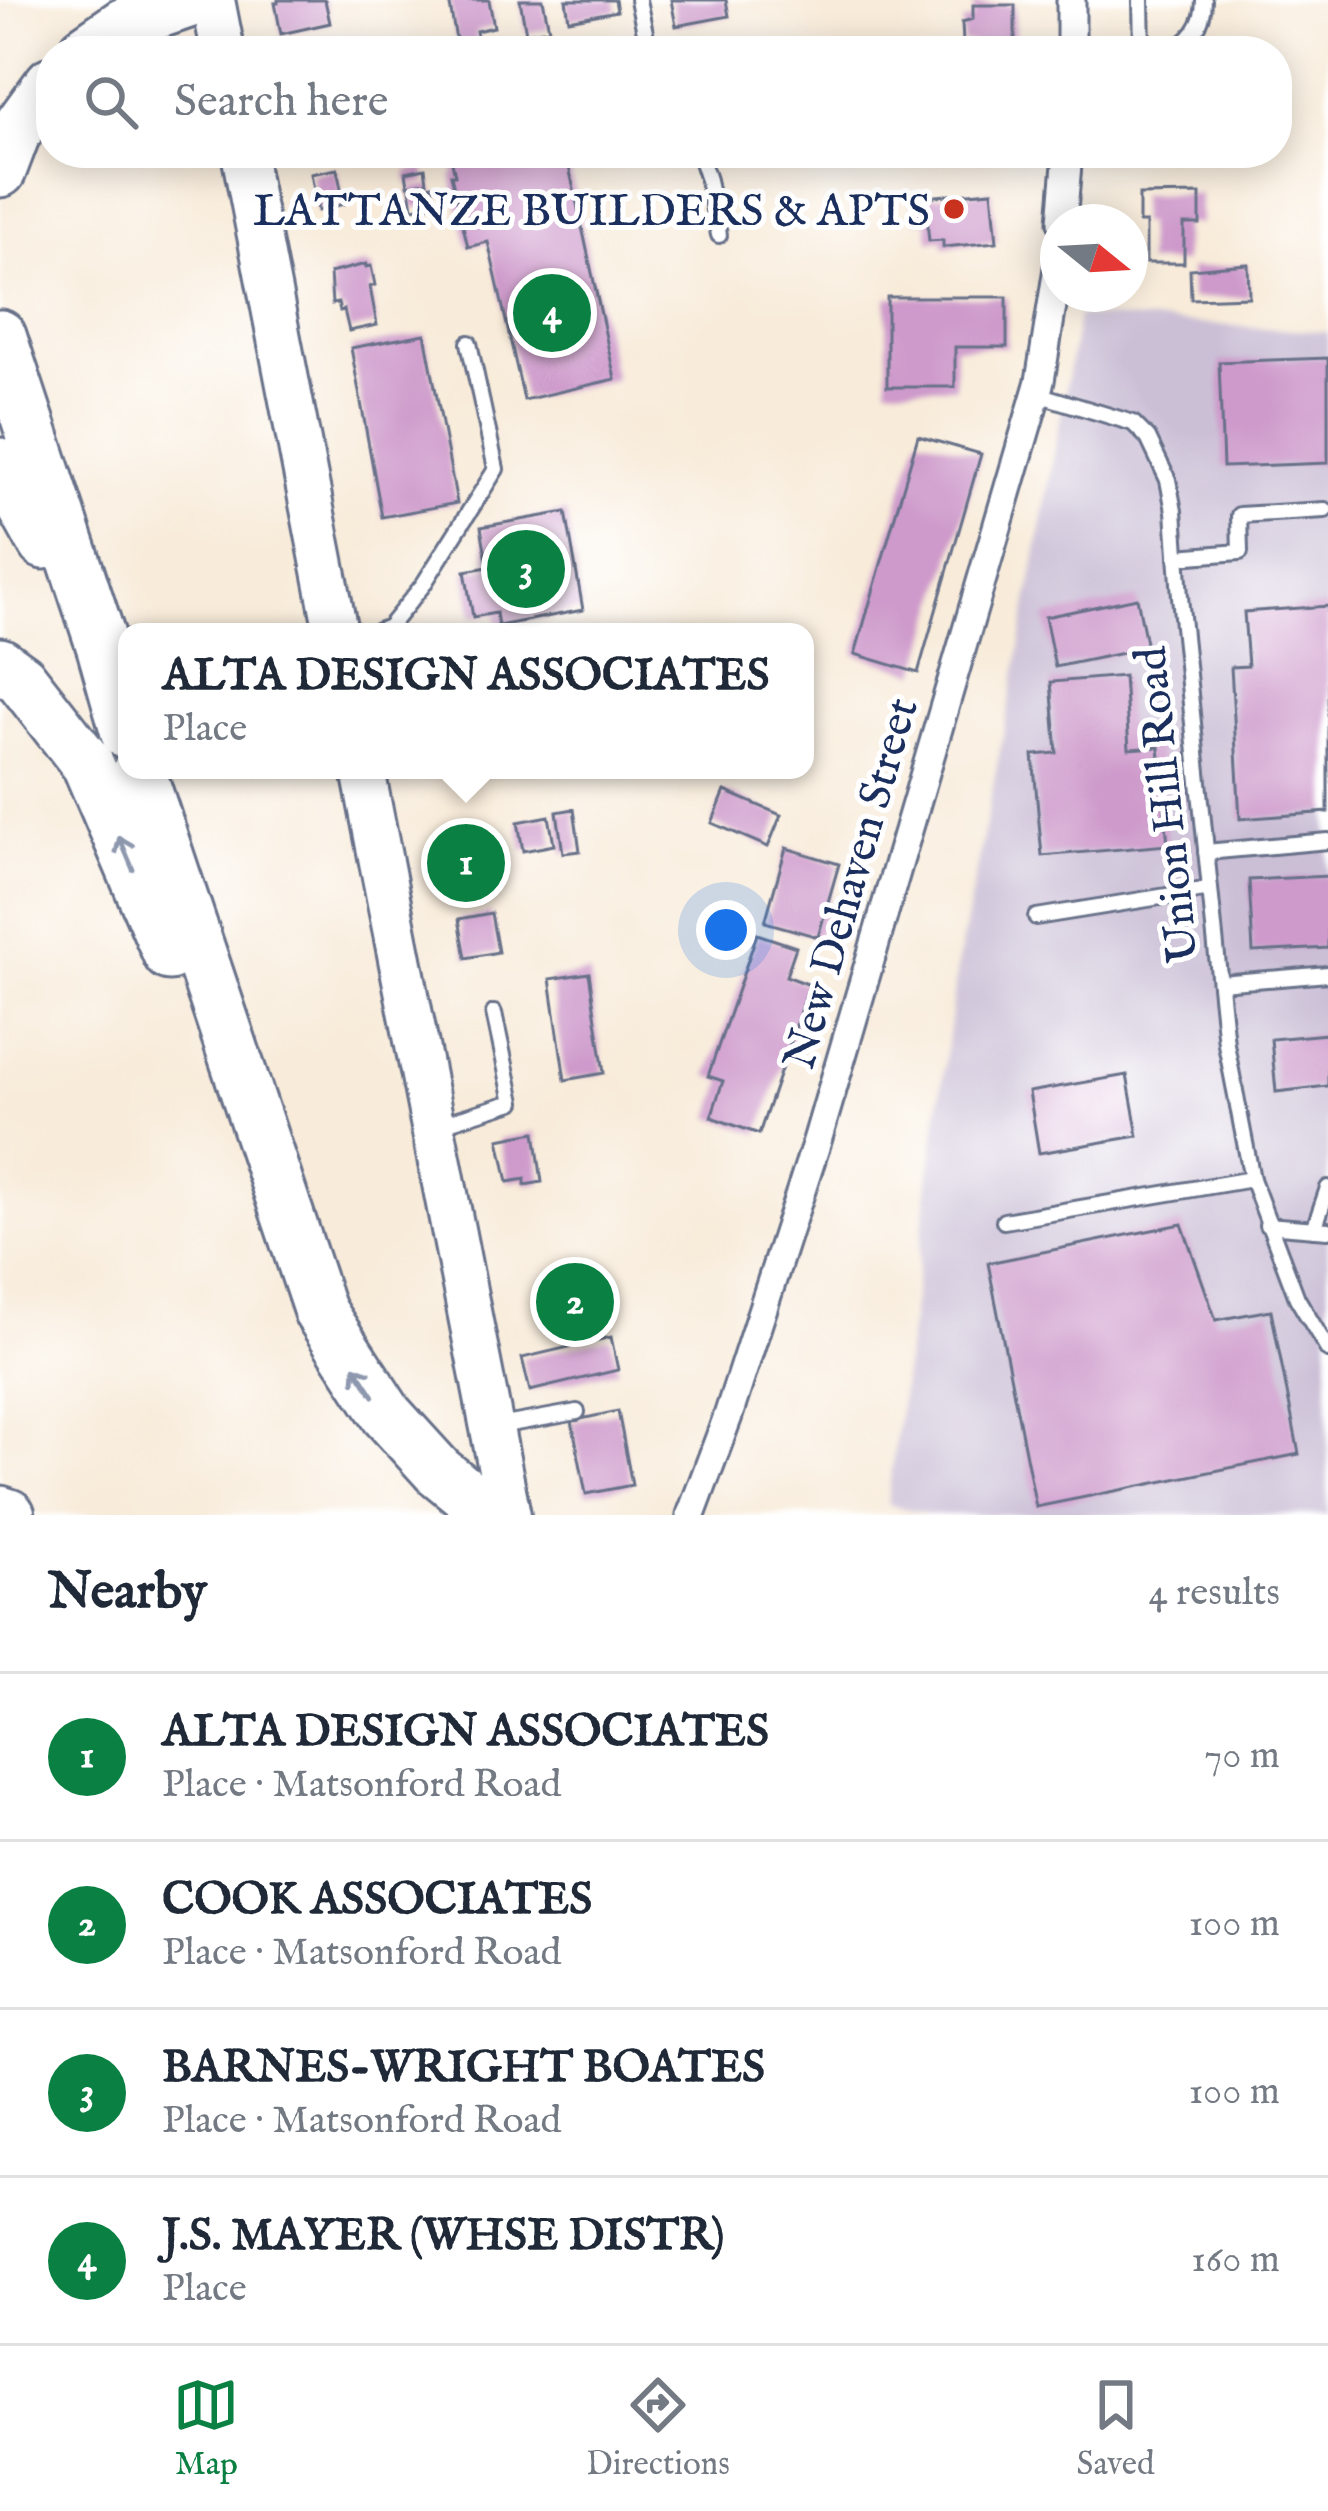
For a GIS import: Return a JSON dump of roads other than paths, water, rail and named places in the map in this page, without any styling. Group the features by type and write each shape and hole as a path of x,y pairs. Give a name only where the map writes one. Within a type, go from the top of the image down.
{"highway":[{"path":"107,36 124,24 194,0"},
{"path":"0,171 14,134 36,102"},
{"path":"0,336 118,701"},
{"path":"0,464 103,648"},
{"path":"0,664 21,680 88,765 305,1269"},
{"path":"143,779 320,1312 387,1415 438,1471 492,1515"},
{"path":"0,1512 9,1515"}],"main road":[{"path":"213,0 220,36"},
{"path":"246,168 334,623"},
{"path":"365,779 509,1515"}],"street":[{"path":"1071,0 1071,36"},
{"path":"1064,204 1067,168"},
{"name":"New Dehaven Street","path":"691,1515 817,1141 1036,394 1050,312"}],"lane":[{"path":"638,0 646,36"},
{"path":"1141,0 1142,36"},
{"path":"1192,36 1200,25 1204,0"},
{"path":"704,168 719,235"},
{"path":"393,623 423,585 496,469 469,344"},
{"name":"Union Hill Road","path":"1036,394 1133,423 1148,438 1168,480 1226,1045 1252,1179 1267,1225 1297,1298 1328,1350"},
{"path":"1177,557 1240,552 1239,515 1325,510"},
{"path":"1206,852 1328,841"},
{"path":"1036,916 1210,889"},
{"path":"1220,982 1328,974"},
{"path":"433,1127 513,1102 494,1013"},
{"path":"1004,1221 1252,1179"},
{"path":"1267,1225 1321,1230 1328,1188"},
{"path":"490,1428 577,1412"}],"place":[{"name":"LATTANZE BUILDERS & APTS","path":"954,209"},
{"name":"J.S. MAYER (WHSE DISTR)","path":"552,313"},
{"name":"BARNES-WRIGHT BOATES","path":"526,569"},
{"name":"ALTA DESIGN ASSOCIATES","path":"466,863"},
{"name":"COOK ASSOCIATES","path":"575,1302"}]}
